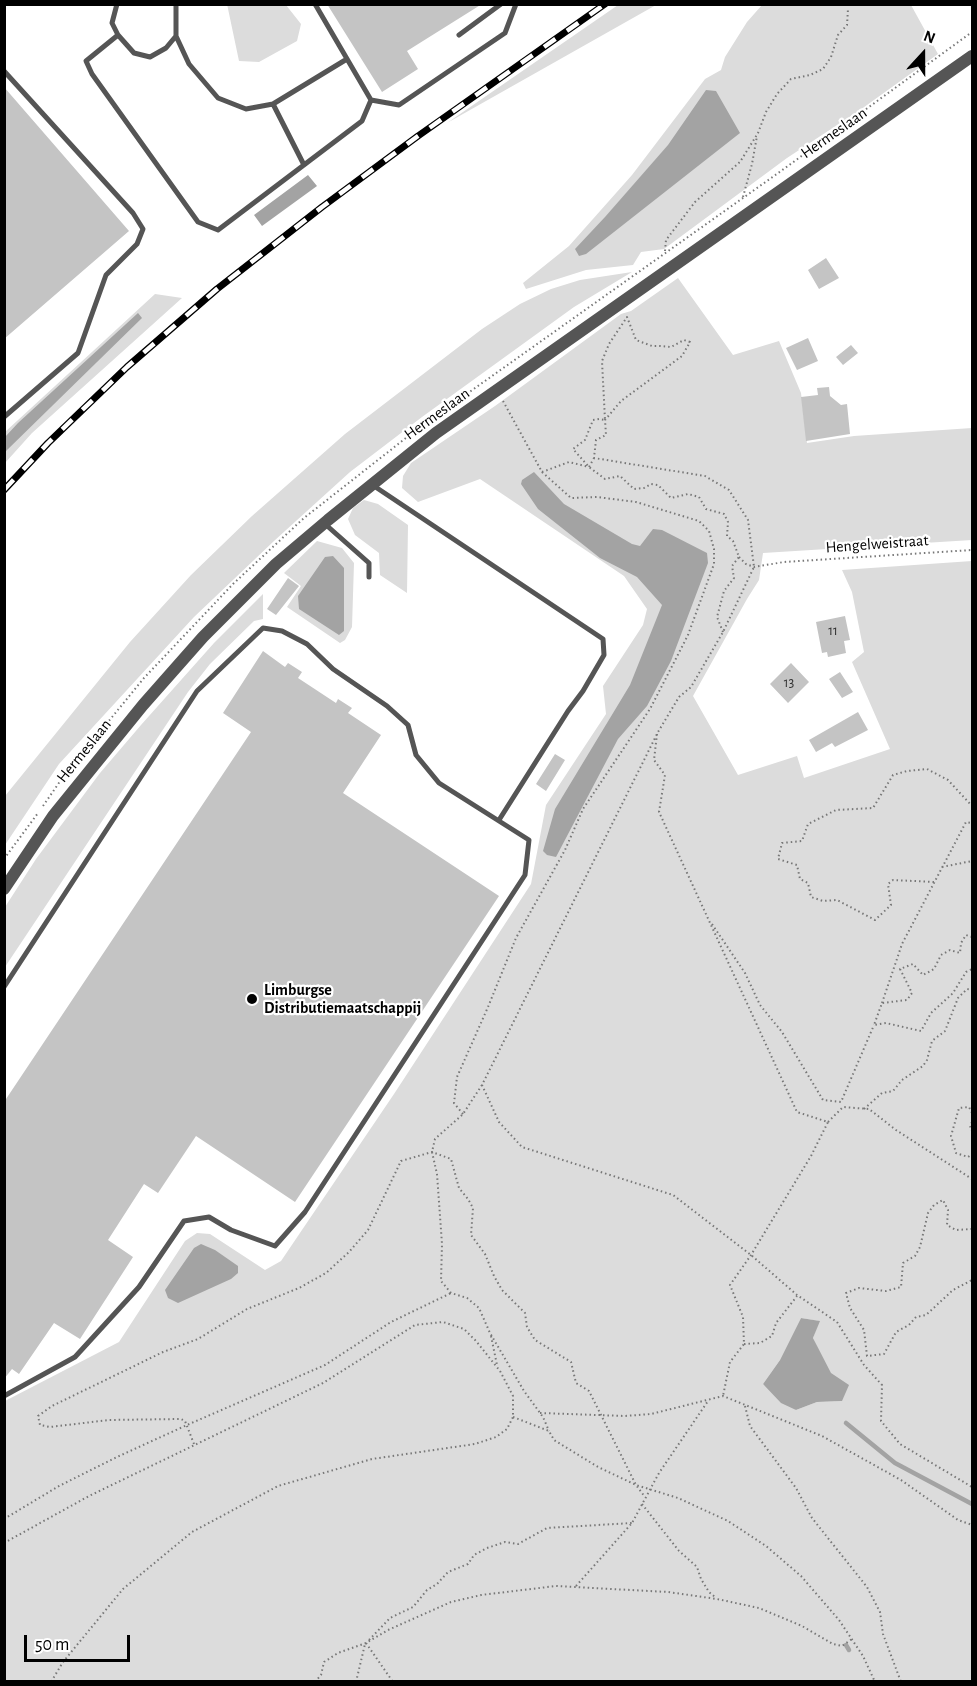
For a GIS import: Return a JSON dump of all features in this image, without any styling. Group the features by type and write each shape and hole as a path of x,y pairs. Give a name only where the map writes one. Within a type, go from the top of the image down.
{"street":[{"name":"Hermeslaan","path":"4,889 53,816 143,705 211,629 276,564 436,433 972,56"}],"lane":[{"path":"117,4 112,23 118,35 134,53 150,57 166,48 176,36"},
{"path":"176,4 176,36 189,64 218,98 246,109 273,104 346,58"},
{"path":"315,4 371,100 399,105 506,33 516,4"},
{"path":"459,35 501,4"},
{"path":"118,35 86,61 92,74 198,222 218,230 362,121 371,100"},
{"path":"4,71 133,213 143,230 137,244 106,275 78,353 4,417"},
{"path":"273,104 304,165"},
{"path":"372,484 603,639 604,655 583,692 568,711 499,820"},
{"path":"324,523 369,563 369,577"},
{"path":"4,987 197,691 263,628 282,631 307,644 333,669 387,706 408,725 416,755 439,783 530,840 525,874 305,1212 274,1246 231,1230 209,1217 184,1221 139,1287 75,1357 4,1396"}],"path":[{"path":"742,198 758,133 766,112 777,94 791,79 810,75 823,69 831,57 838,35 848,25 848,9"},
{"path":"751,192 972,32"},
{"path":"664,252 666,240 695,202 740,162 758,133"},
{"path":"589,467 594,458 596,440 606,435 605,420 602,361 609,344 627,316 636,340 652,346 671,347 684,340 690,342 682,356 621,401 605,420"},
{"path":"463,1114 454,1103 457,1077 516,938 565,850 583,809 650,709 688,635 714,564 714,549 709,531 699,521 636,502 597,497 571,498 542,472 497,391"},
{"path":"605,420 599,418 593,420 585,440 573,449 589,467 605,479 620,476 634,489 644,488 651,484 658,486 670,498 688,494 699,496 706,509 724,514 728,522 727,536 733,541 739,557 746,564 754,567"},
{"path":"594,458 705,476 729,490 748,520 754,567 723,633 691,687 680,697 658,732 482,1085 463,1114 435,1139 432,1152 437,1174 442,1244 441,1281 451,1293 467,1298 479,1308 490,1333 524,1391 540,1413 554,1440 598,1467 636,1485 678,1498 728,1521 766,1546 801,1576 839,1620 863,1656 875,1682"},
{"path":"542,472 568,462 589,467"},
{"name":"Hengelweistraat","path":"754,567 784,562 972,550"},
{"path":"723,633 717,617 724,591 734,578 732,566 739,557"},
{"path":"658,732 654,760 664,775 659,812 797,1112 828,1122"},
{"path":"934,882 893,880 888,884 891,905 875,920 837,900 823,901 811,897 808,883 800,879 797,865 778,860 782,843 802,841 808,824 836,810 873,808 893,775 927,769 948,780 972,806"},
{"path":"843,1107 841,1102 874,1025 902,944 966,822 972,823"},
{"path":"942,867 972,861"},
{"path":"707,916 745,973 760,1005 782,1032 823,1100 841,1102"},
{"path":"882,1003 907,1000 912,993 900,969 913,964 924,975 934,969 941,955 950,950 960,953 961,943 966,935 972,938"},
{"path":"874,1025 886,1023 921,1031 931,1013 953,993 966,972 972,969"},
{"path":"864,1108 882,1092 893,1091 902,1080 923,1066 932,1041 945,1031 958,998 967,989 972,990"},
{"path":"482,1085 499,1122 522,1147 673,1195 751,1255 798,1295 837,1322 864,1365 882,1385 881,1421 900,1444 972,1486"},
{"path":"723,1396 730,1362 744,1344 743,1317 730,1285 751,1255 811,1156 828,1122 843,1107 868,1109 972,1179"},
{"path":"972,1113 969,1107 959,1108 951,1136 956,1153 968,1157 972,1154"},
{"path":"972,1122 970,1126 972,1131"},
{"path":"194,1444 187,1425 181,1419 109,1420 50,1426 40,1425 38,1416 52,1406 153,1357 198,1340 247,1309 299,1288 326,1273 368,1230 401,1161 432,1152 451,1159 459,1188 473,1208 471,1235 485,1254 502,1290 525,1313 527,1327 535,1340 571,1362 576,1383 589,1391 636,1485 645,1497"},
{"path":"864,1365 867,1356 864,1330 850,1308 846,1293 859,1288 886,1291 901,1287 903,1263 915,1256 920,1247 928,1213 934,1205 943,1200 948,1210 947,1225 956,1230 972,1229"},
{"path":"867,1356 884,1354 896,1332 916,1317 926,1315 953,1290 972,1280"},
{"path":"4,1520 58,1486 187,1425 325,1365 391,1322 451,1293"},
{"path":"744,1344 760,1343 772,1336 776,1323 798,1295"},
{"path":"4,1543 89,1496 323,1383 415,1325 442,1322 464,1329 498,1368 513,1396 513,1417 507,1429 496,1437 475,1444 372,1459 278,1486 192,1532 123,1589 63,1662 51,1682"},
{"path":"490,1333 498,1368"},
{"path":"540,1413 651,1414 723,1396 822,1436 901,1480 958,1520 972,1525"},
{"path":"576,1586 632,1522 659,1473 709,1399"},
{"path":"745,1405 750,1426 796,1488 812,1518 867,1587 880,1612 883,1634 901,1682"},
{"path":"513,1417 549,1431"},
{"path":"642,1504 679,1551 697,1567 705,1586 717,1599"},
{"path":"356,1682 366,1643 390,1618 413,1607 426,1590 437,1584 448,1572 468,1564 474,1555 506,1542 518,1544 547,1528 632,1522"},
{"path":"315,1682 321,1675 324,1662 338,1653 366,1643 388,1630 451,1602 481,1594 576,1586 668,1592 717,1599 759,1608 802,1626 833,1644 842,1646 852,1639"},
{"path":"366,1643 393,1682"}],"shaded area":[{"path":"227,4 286,5 301,24 297,41 259,62 239,61"},
{"path":"618,5 656,5 447,123"},
{"path":"762,5 911,5 938,54 860,110 787,158 664,249 641,252 633,265 586,270 526,289 523,283 569,246 632,175 705,79 721,70 725,57 747,22"},
{"path":"706,90 716,91 740,133 586,254 579,256 575,249 668,145"},
{"path":"308,175 317,186 262,226 254,215"},
{"path":"632,272 574,307 422,417 350,472 274,541 194,617 59,764 5,845 5,796 130,642 191,575 252,516 345,434 482,329 520,304 551,289 580,280"},
{"path":"678,278 733,355 779,341 801,393 807,443 854,436 972,428 972,540 763,553 759,580 693,696 738,775 797,756 804,778 890,749 852,662 864,652 852,592 842,570 972,561 972,1681 5,1682 5,1401 119,1342 185,1241 197,1233 210,1234 265,1270 281,1261 394,1094 531,884 546,805 606,714 603,686 643,625 647,609 624,576 480,479 418,502 402,488 403,476 411,463 495,406 621,314 631,311","holes":["801,1318 819,1321 813,1338 842,1401 817,1402 796,1410 763,1384 780,1360"]},
{"path":"155,294 182,298 32,433 5,463 5,432"},
{"path":"138,313 142,318 5,452 5,437 18,423"},
{"path":"534,472 564,504 632,544 640,546 653,529 662,530 707,553 708,563 671,661 647,706 618,739 556,857 547,855 543,851 555,809 630,685 662,605 637,577 600,558 538,509 521,484 522,480"},
{"path":"364,500 378,504 408,525 407,593 380,575 379,553 355,535 348,519 353,508"},
{"path":"317,541 342,548 354,563 352,627 345,640 340,643 287,607 301,586 284,573"},
{"path":"333,556 344,568 344,631 339,635 299,609 298,596 325,557"},
{"path":"263,594 263,619 254,621 210,664 188,692 5,967 5,907 36,859 100,773 141,725 214,643"},
{"path":"201,1244 215,1250 238,1266 238,1273 231,1279 178,1303 168,1298 165,1290 194,1248"},
{"path":"801,1318 820,1321 813,1338 831,1373 849,1385 842,1401 817,1402 796,1410 781,1403 763,1384 780,1360"}],"building":[{"path":"327,4 482,4 407,51 418,69 382,92"},
{"path":"4,87 129,231 4,339"},
{"path":"826,258 839,278 819,289 808,270"},
{"path":"808,338 818,361 797,370 786,348"},
{"path":"851,345 858,353 843,365 836,357"},
{"path":"829,387 830,396 841,405 847,404 850,434 806,441 801,397 818,395 817,388"},
{"path":"288,578 299,586 276,615 267,609"},
{"path":"845,616 850,640 844,641 846,653 828,657 827,652 822,653 816,622"},
{"name":"Limburgse Distributiemaatschappij","path":"263,651 285,667 288,663 302,672 298,678 336,703 338,699 352,708 348,713 381,735 343,793 499,896 295,1202 196,1136 158,1193 144,1184 108,1240 133,1257 80,1339 54,1323 19,1374 12,1369 4,1379 4,1102 251,732 223,713"},
{"path":"791,663 809,682 788,703 770,684"},
{"path":"840,672 853,692 842,698 829,679"},
{"path":"858,712 868,730 835,747 832,743 816,752 809,740"},
{"path":"555,754 565,760 546,791 536,784"}],"waterway":[{"path":"846,1423 895,1463 972,1504"},
{"path":"846,1645 849,1650"}],"railway":[{"path":"4,490 48,443 127,367 217,289 418,136 605,4"}],"place":[{"name":"Limburgse Distributiemaatschappij","path":"252,999"}]}
